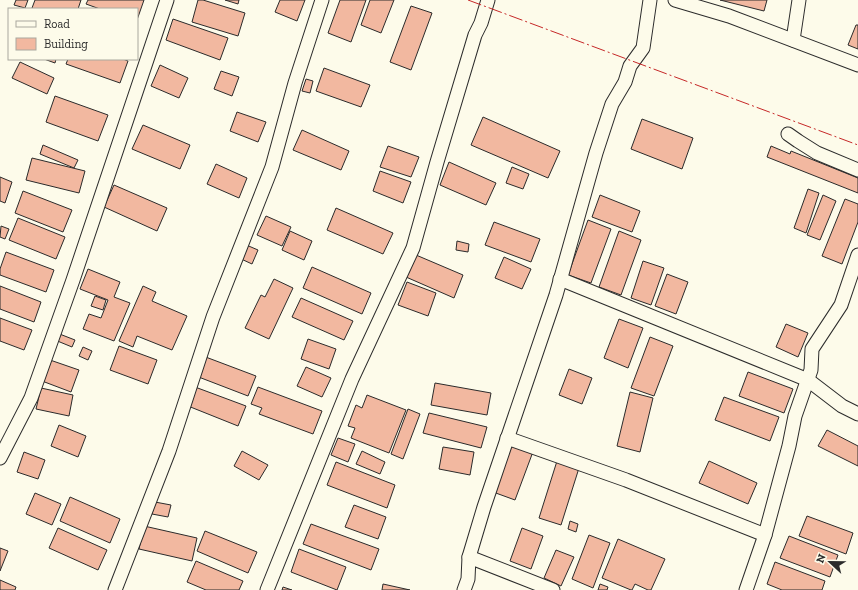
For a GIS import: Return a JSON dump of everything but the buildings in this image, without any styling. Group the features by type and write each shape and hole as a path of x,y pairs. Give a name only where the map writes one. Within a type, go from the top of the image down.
{"street":[{"path":"0,458 34,391 167,0"},
{"path":"115,590 169,451 214,317 272,167 295,83 322,0"},
{"path":"267,590 352,379 413,248 437,162 473,43 488,0"},
{"path":"464,590 468,579 469,557 507,438 556,295 596,153 612,104 624,82 630,66 643,48 650,0"},
{"path":"675,0 730,16 858,65"},
{"path":"793,40 798,0"},
{"path":"788,134 818,153 858,170"},
{"path":"746,590 765,535 789,446 795,416 812,370 812,349 841,305 858,256"},
{"path":"560,279 808,380 842,406 858,414"},
{"path":"507,438 626,480 765,535"},
{"path":"469,557 553,590"}],"power":[{"path":"468,0 858,145"}]}
